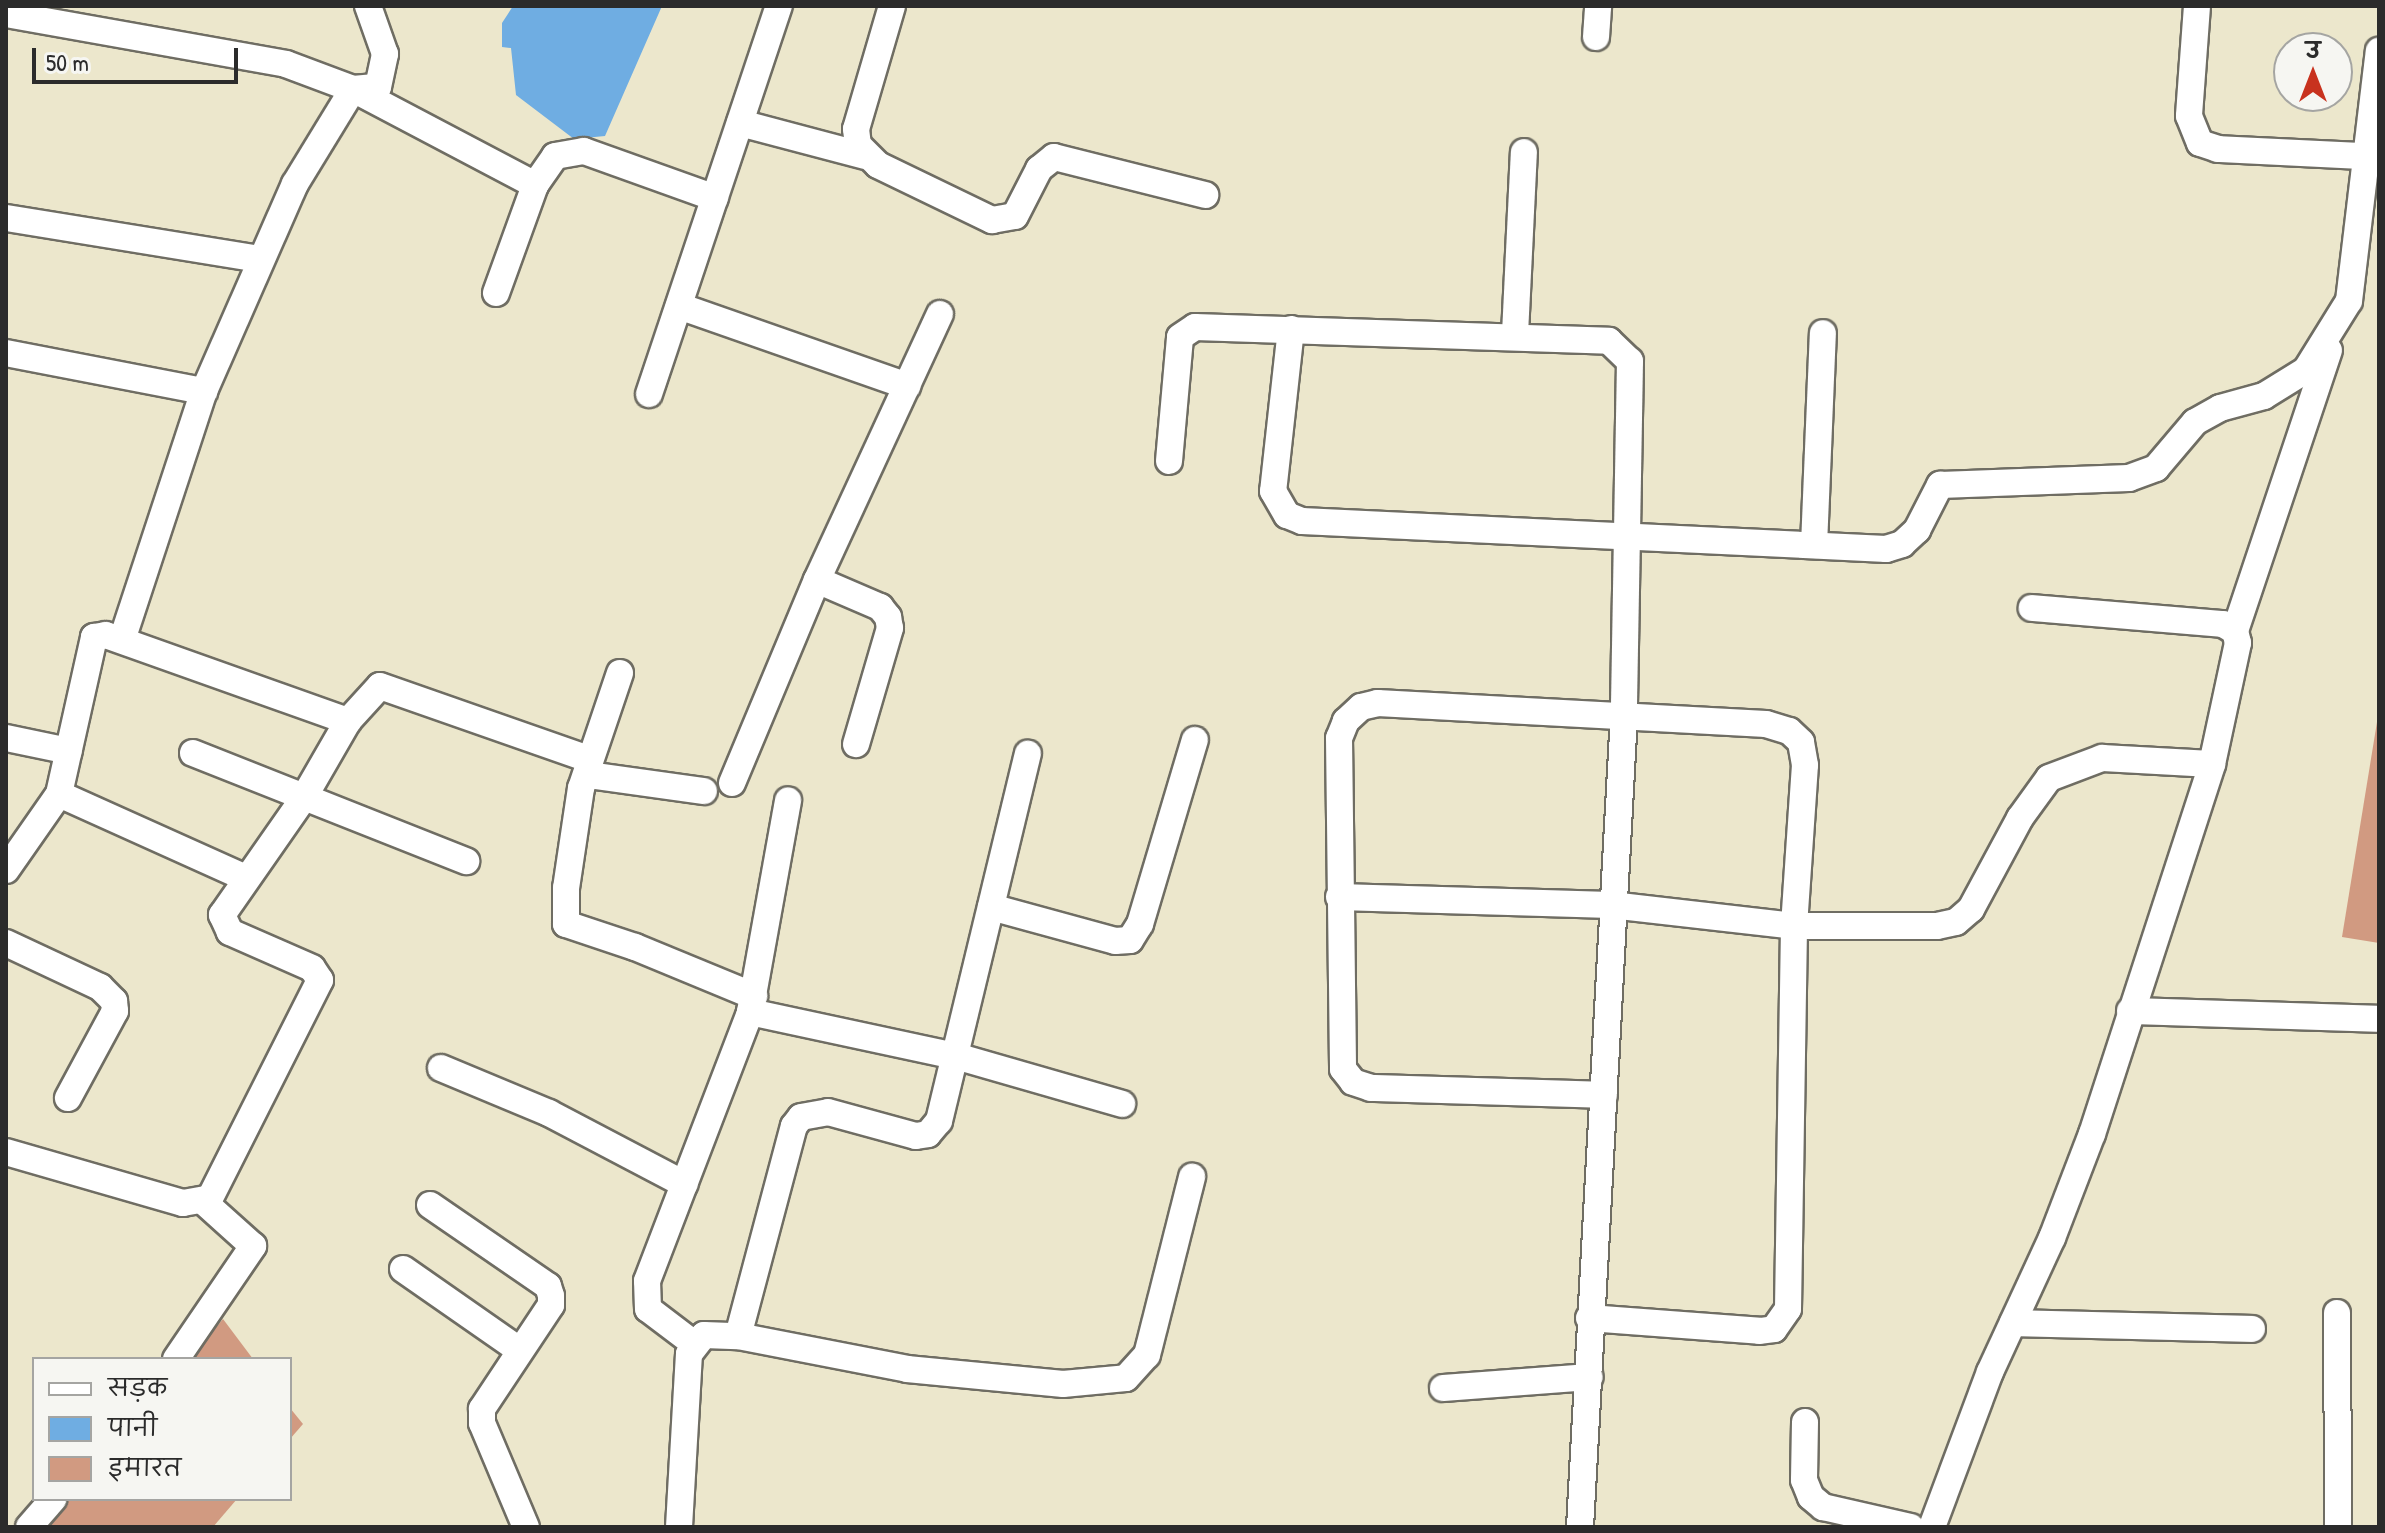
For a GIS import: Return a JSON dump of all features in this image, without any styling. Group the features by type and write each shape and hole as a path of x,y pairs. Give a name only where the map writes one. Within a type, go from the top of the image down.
{"street":[{"path":"353,89 378,87 385,54 368,6"},
{"path":"649,394 779,6"},
{"path":"865,156 856,129 892,6"},
{"path":"1596,37 1598,6"},
{"path":"2197,6 2189,116 2200,143 2218,149 2374,156"},
{"path":"6,14 286,64 353,89 535,185"},
{"path":"1932,1527 2086,1149 2212,764 2238,643 2235,631 2336,329 2349,301 2374,156 2379,51"},
{"path":"122,640 204,391 295,184 353,89"},
{"path":"740,123 865,156 992,220 1015,216 1039,169 1054,157 1205,195"},
{"path":"496,293 535,185 555,156 584,151 715,198"},
{"path":"1515,334 1524,152"},
{"path":"6,218 260,259"},
{"path":"679,306 907,386"},
{"path":"732,783 817,580 940,314"},
{"path":"1169,461 1180,337 1195,327 1515,334 1609,341 1630,361 1624,715 1611,905 1604,1095 1589,1318 1590,1377 1580,1527"},
{"path":"1291,329 1273,491 1287,515 1302,521 1886,549 1902,544 1917,530 1932,494 1955,481 2129,478 2156,468 2195,422 2220,408 2264,396 2306,370 2336,329"},
{"path":"1814,545 1823,333"},
{"path":"6,353 204,391"},
{"path":"817,580 880,607 888,617 890,628 856,744"},
{"path":"2032,608 2223,624 2235,631"},
{"path":"6,870 59,794 87,650 94,637 122,640 348,721"},
{"path":"620,673 581,788 566,888 570,929 635,947 752,1004 956,1056 1122,1104"},
{"path":"204,1202 219,1183 319,990 312,968 224,925 222,915 303,799 348,721 369,692 388,685 589,759"},
{"path":"1589,1318 1760,1331 1783,1321 1788,1309 1794,926 1805,765 1801,742 1789,731 1766,724 1378,703 1361,707 1346,721 1339,738 1340,1055 1353,1082 1371,1088 1604,1095"},
{"path":"6,738 69,751"},
{"path":"991,907 1115,941 1130,940 1140,924 1195,740"},
{"path":"193,753 466,861"},
{"path":"738,1336 794,1126 818,1110 902,1135 928,1134 939,1121 1028,754"},
{"path":"1339,897 1611,905 1794,926 1956,922 1971,909 2020,818 2049,778 2102,758 2212,764"},
{"path":"589,759 588,775 704,791"},
{"path":"59,794 246,878"},
{"path":"693,1343 659,1319 645,1298 752,1004 788,800"},
{"path":"6,943 100,987 114,1001 115,1011 68,1098"},
{"path":"2130,1011 2379,1019"},
{"path":"441,1068 549,1113 684,1184"},
{"path":"6,1152 142,1194 204,1202 253,1246 177,1357"},
{"path":"679,1527 693,1343 704,1335 738,1336 907,1369 1063,1384 1126,1378 1147,1355 1192,1177"},
{"path":"430,1205 548,1286 551,1305 487,1399 482,1423 526,1527"},
{"path":"403,1269 519,1350"},
{"path":"2337,1313 2338,1527"},
{"path":"2013,1323 2252,1329"},
{"path":"1443,1388 1590,1377"},
{"path":"1805,1422 1804,1480 1811,1497 1823,1507 1911,1527"},
{"path":"29,1527 51,1501"}],"water":[{"path":"513,6 662,6 605,136 574,139 516,95 511,48 502,47 502,23"}],"building":[{"path":"2379,722 2379,943 2342,937"},
{"path":"223,1319 252,1357 191,1357"},
{"path":"292,1410 303,1424 292,1437"},
{"path":"67,1501 235,1501 213,1527 45,1527"}]}
